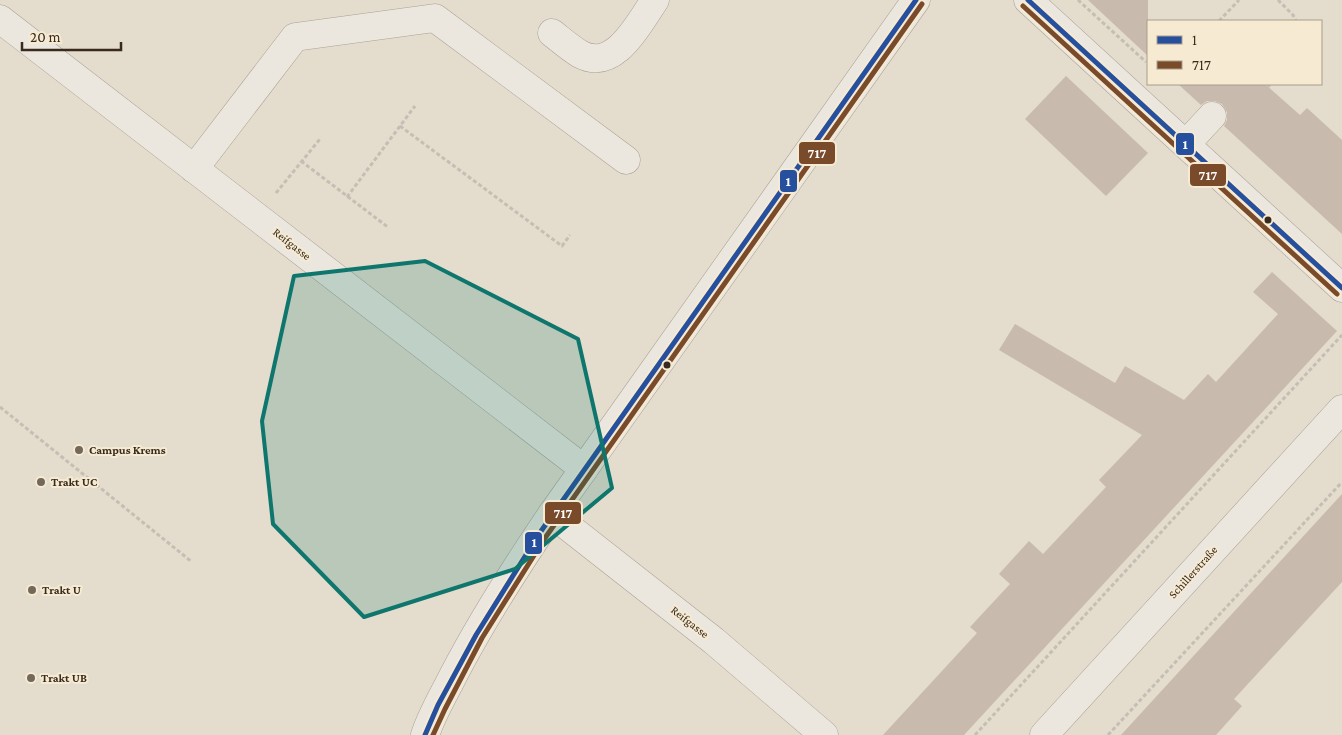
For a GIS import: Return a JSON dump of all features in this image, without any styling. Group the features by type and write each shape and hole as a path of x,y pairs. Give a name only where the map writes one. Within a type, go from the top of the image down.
{"street":[{"path":"552,33 581,55 594,58 610,56 624,44 655,0"},
{"path":"426,735 430,721 465,651 508,579 916,0"},
{"path":"1028,0 1342,288"},
{"path":"194,169 295,37 435,18 626,160"},
{"name":"Reifgasse","path":"0,19 584,469"},
{"path":"1186,144 1212,116"},
{"name":"Schillerstraße","path":"1044,735 1342,409"},
{"name":"Reifgasse","path":"552,514 714,641 824,735"}],"path":[{"path":"1078,0 1147,64"},
{"path":"1220,20 1239,0"},
{"path":"1278,0 1296,20"},
{"path":"347,197 415,106"},
{"path":"400,126 562,246 570,235"},
{"path":"257,218 320,139"},
{"path":"301,161 389,228"},
{"path":"974,735 1342,335"},
{"path":"0,407 192,562"},
{"path":"1108,735 1342,482"}],"highlighted area":[{"path":"425,261 578,339 612,488 515,569 364,617 273,524 262,421 294,276"}],"building":[{"path":"1088,0 1148,0 1147,55"},
{"path":"1066,76 1148,153 1106,196 1025,119"},
{"path":"1179,85 1266,85 1300,115 1307,108 1342,140 1342,234 1224,126 1227,120 1227,112 1222,104 1215,101 1207,101 1201,105"},
{"path":"1272,272 1337,331 964,735 883,735 977,633 970,627 1010,584 999,574 1029,541 1043,554 1106,487 1099,480 1142,435 999,350 1015,324 1115,383 1125,366 1184,400 1208,374 1216,382 1278,314 1253,292"},
{"path":"1342,494 1342,582 1234,699 1242,706 1216,735 1121,735"}],"transit line":[{"name":"1","path":"425,735 438,705 476,635 539,534 916,0"},
{"name":"1","path":"1028,0 1342,288"},
{"name":"717","path":"433,735 482,638 545,538 922,4"},
{"name":"717","path":"1023,6 1337,294"}],"place":[{"name":"Campus Krems","path":"79,450"},
{"name":"Trakt UC","path":"41,482"},
{"name":"Trakt U","path":"32,590"},
{"name":"Trakt UB","path":"31,678"}]}
